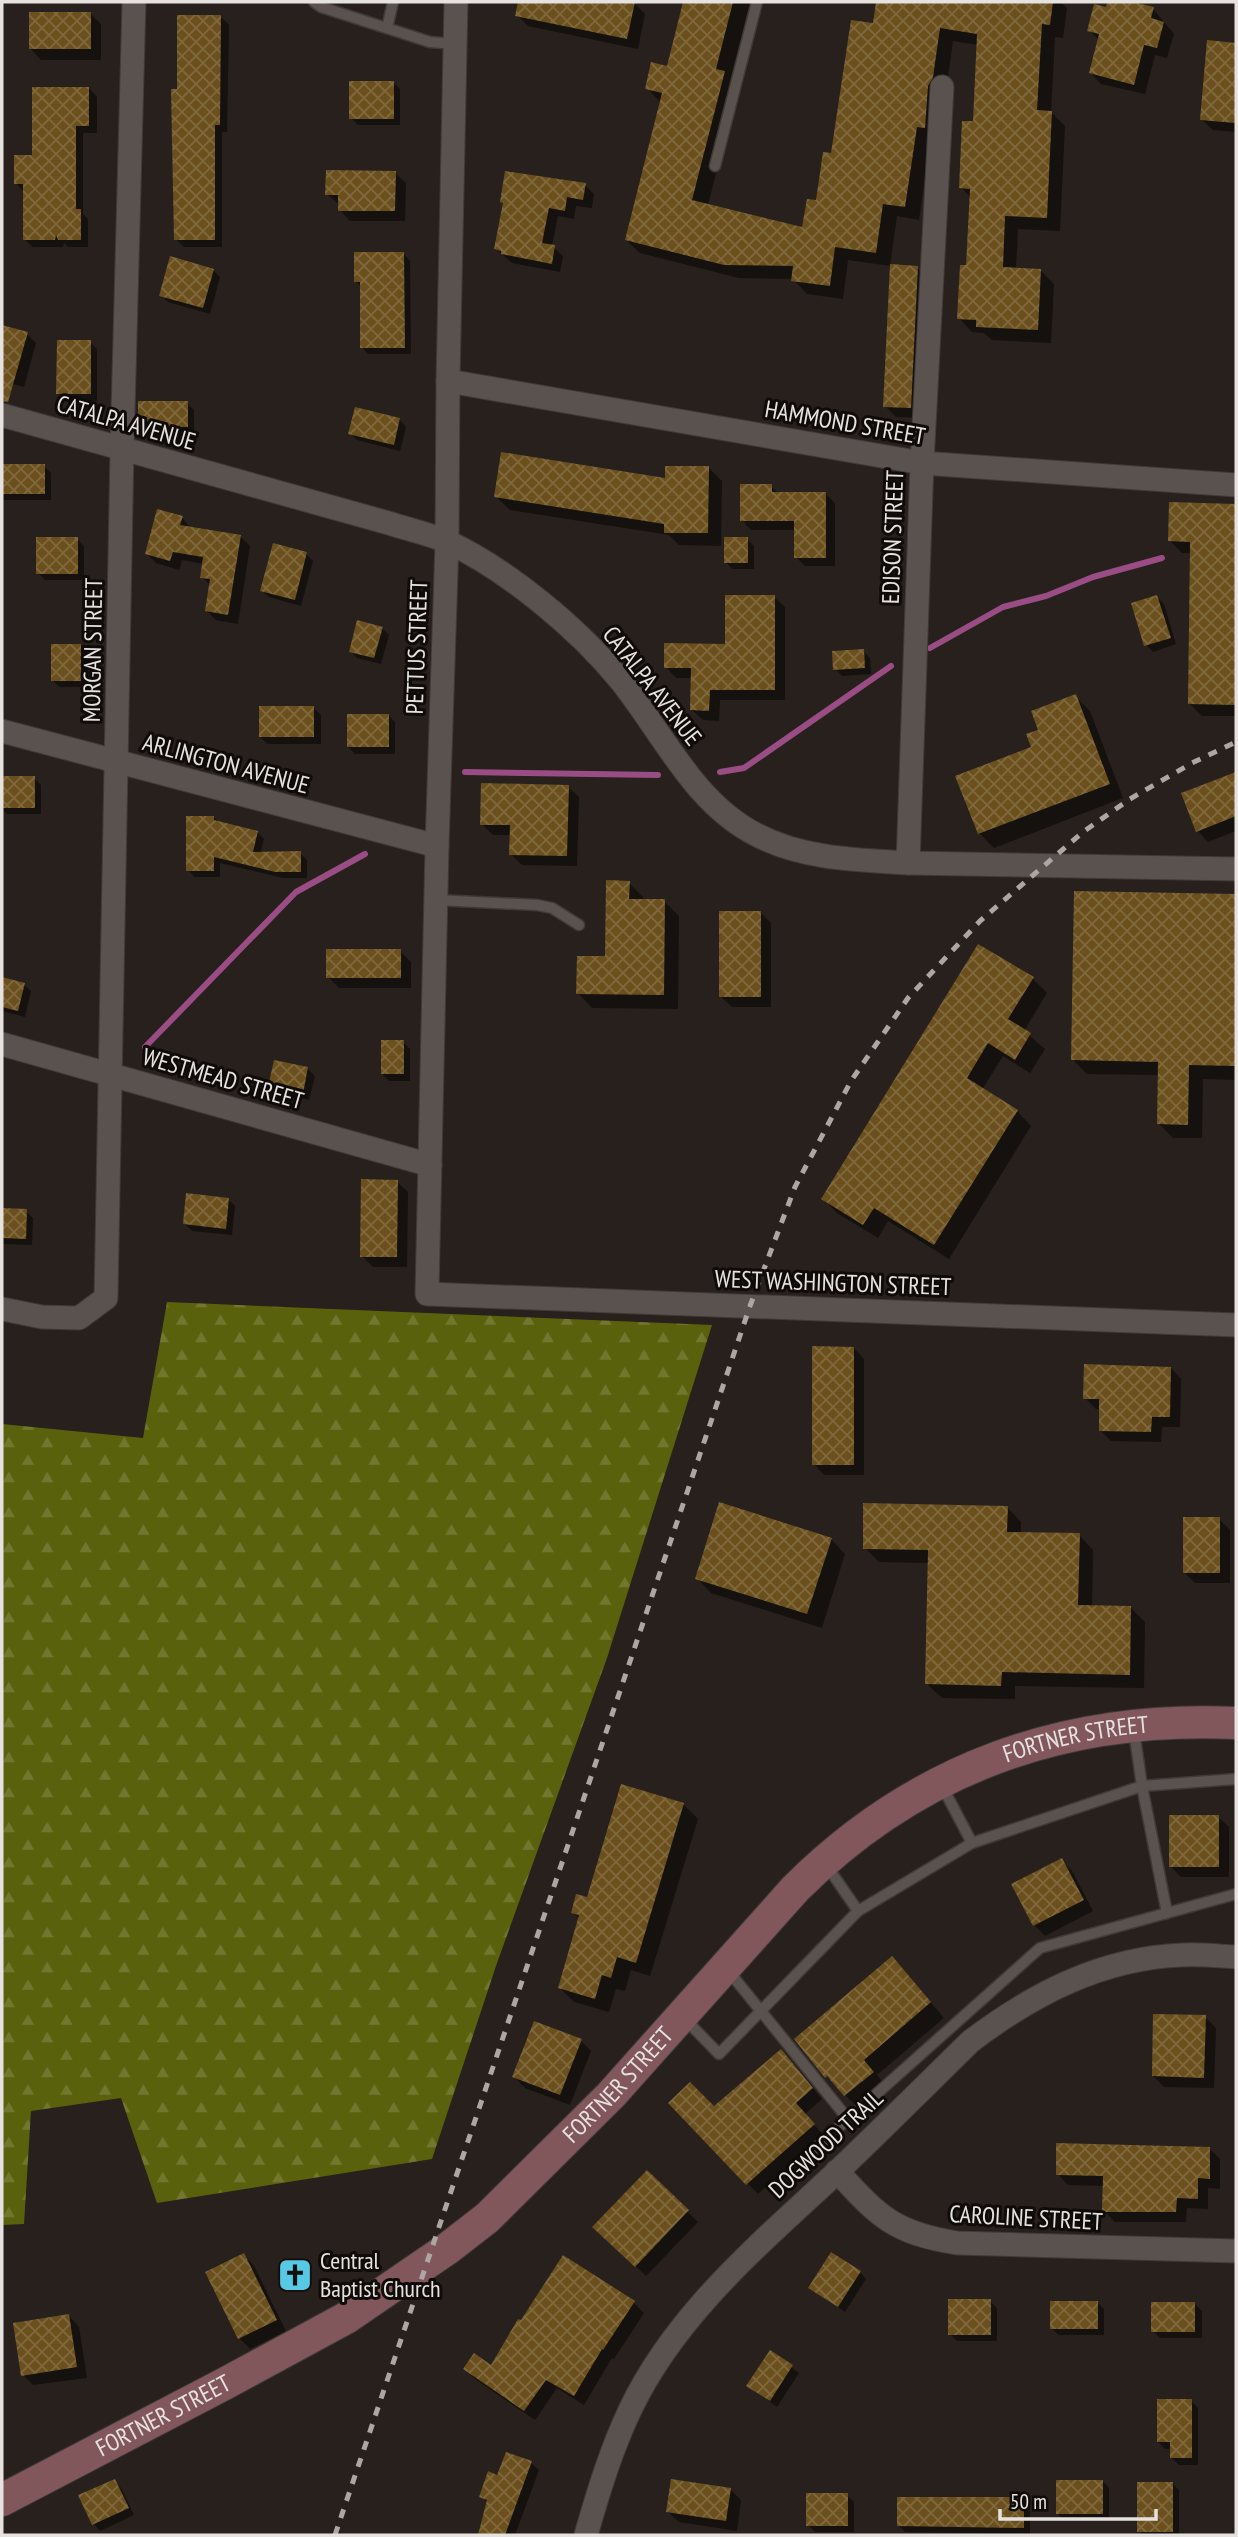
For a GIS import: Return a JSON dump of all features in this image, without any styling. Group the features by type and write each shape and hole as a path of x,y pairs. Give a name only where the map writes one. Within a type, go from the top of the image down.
{"street":[{"name":"MORGAN STREET","path":"2,1309 42,1317 79,1318 106,1298 122,449 134,2"},
{"name":"PETTUS STREET","path":"427,1294 447,542 456,2"},
{"name":"EDISON STREET","path":"908,863 922,463 942,87"},
{"name":"HAMMOND STREET","path":"448,381 922,463 1236,485"},
{"name":"CATALPA AVENUE","path":"2,415 392,524 447,542 521,587 553,611 621,681 696,785 736,823 794,850 855,860 908,863 1236,869"},
{"name":"ARLINGTON AVENUE","path":"2,731 437,846"},
{"name":"WESTMEAD STREET","path":"2,1044 430,1166"},
{"name":"WEST WASHINGTON STREET","path":"427,1294 1236,1325"},
{"name":"FORTNER STREET","path":"2,2501 322,2331 417,2271 487,2218 611,2095 824,1861 889,1811 971,1768 1061,1737 1157,1723 1236,1723"},
{"name":"DOGWOOD TRAIL","path":"586,2535 602,2482 631,2409 662,2357 702,2303 741,2261 971,2041 1004,2016 1077,1977 1131,1962 1182,1955 1236,1956"},
{"name":"CAROLINE STREET","path":"837,2171 868,2206 895,2225 925,2238 957,2244 1236,2251"}],"lane":[{"path":"314,2 321,7 430,42 456,44"},
{"path":"387,29 393,2"},
{"path":"715,166 757,2"},
{"path":"437,900 537,905 552,908 579,925"},
{"path":"1133,1725 1167,1913"},
{"path":"682,2016 719,2054 858,1911 972,1843 1142,1786 1236,1779"},
{"path":"940,1783 972,1843"},
{"path":"824,1861 858,1911"},
{"path":"808,2155 1040,1948 1236,1894"},
{"path":"725,1967 848,2119"}],"green space":[{"path":"167,1302 712,1325 607,1658 497,1963 432,2159 157,2203 121,2098 31,2111 24,2224 2,2225 2,1424 143,1438"}],"building":[{"path":"518,2 635,2 627,39 515,16"},
{"path":"683,2 733,2 716,69 725,71 692,200 802,227 807,199 816,200 823,152 831,153 851,20 873,23 876,2 1053,2 1050,25 1042,24 1037,110 1052,111 1047,218 1005,216 1003,267 1041,269 1038,330 976,327 976,320 957,319 960,265 966,265 970,189 959,188 962,121 973,121 977,34 940,28 933,77 928,86 925,128 917,127 905,207 883,204 876,253 835,247 830,286 791,281 793,266 724,265 625,240 662,93 645,89 651,62 667,66"},
{"path":"1107,2 1133,2 1154,7 1151,18 1164,22 1157,48 1144,45 1134,85 1089,73 1099,34 1087,31 1094,4 1106,7"},
{"path":"29,12 91,12 91,49 29,49"},
{"path":"177,15 221,15 220,125 215,125 215,240 174,240 171,89 177,89"},
{"path":"1207,40 1236,43 1236,123 1200,120"},
{"path":"349,81 394,81 394,119 349,119"},
{"path":"32,87 89,87 89,126 76,126 76,209 81,209 81,240 58,240 56,235 55,240 23,240 23,184 14,184 14,155 32,155"},
{"path":"326,170 396,171 395,211 338,211 338,195 325,195"},
{"path":"505,171 586,183 583,200 567,197 565,211 549,208 542,243 555,245 552,264 501,254 501,251 494,249 503,203 500,202"},
{"path":"354,252 404,252 405,348 360,348 360,282 354,282"},
{"path":"170,256 214,269 203,308 159,296"},
{"path":"890,264 918,266 911,408 883,407"},
{"path":"2,325 28,332 8,402 2,401"},
{"path":"57,340 91,340 91,394 56,394"},
{"path":"138,401 188,401 188,427 138,427"},
{"path":"355,407 400,418 394,445 348,434"},
{"path":"501,452 665,478 665,466 709,466 708,533 664,533 664,524 494,497"},
{"path":"2,464 45,464 45,494 2,494"},
{"path":"740,484 772,484 772,492 826,492 826,558 794,558 794,521 740,521"},
{"path":"1169,502 1236,504 1236,705 1188,704 1190,542 1168,541"},
{"path":"157,509 183,516 180,525 241,535 228,615 205,611 210,579 200,578 203,557 173,552 170,561 145,554"},
{"path":"36,537 78,537 78,574 36,574"},
{"path":"724,537 748,537 748,563 724,563"},
{"path":"273,543 307,552 295,600 260,591"},
{"path":"725,595 775,595 775,690 710,690 709,711 690,710 691,668 664,668 664,643 725,644"},
{"path":"1157,595 1171,638 1144,646 1131,603"},
{"path":"357,620 383,627 374,658 349,652"},
{"path":"51,644 81,644 81,681 51,681"},
{"path":"864,649 865,668 833,670 832,651"},
{"path":"1076,694 1110,784 978,834 955,776 1031,747 1026,734 1038,730 1031,711"},
{"path":"259,706 314,706 314,737 259,737"},
{"path":"347,714 389,714 389,747 347,747"},
{"path":"1236,772 1236,816 1196,832 1181,793"},
{"path":"2,776 35,776 35,808 2,808"},
{"path":"481,783 569,785 567,856 509,855 510,825 480,825"},
{"path":"186,816 214,816 214,820 258,831 253,852 301,851 301,872 275,872 214,857 214,871 186,871"},
{"path":"606,880 630,881 629,899 665,899 664,995 576,994 577,956 605,956"},
{"path":"1074,891 1236,894 1236,1066 1189,1065 1188,1125 1157,1124 1158,1062 1071,1060"},
{"path":"719,911 761,911 761,997 719,997"},
{"path":"978,944 1034,977 1008,1019 1031,1033 1015,1060 988,1043 967,1078 1018,1110 934,1245 874,1208 863,1225 821,1199"},
{"path":"326,949 401,949 401,978 326,978"},
{"path":"2,977 25,983 18,1011 2,1007"},
{"path":"381,1040 404,1040 404,1074 381,1074"},
{"path":"274,1060 308,1067 303,1094 268,1087"},
{"path":"361,1179 398,1180 397,1257 360,1257"},
{"path":"186,1193 229,1198 226,1229 183,1224"},
{"path":"2,1208 27,1209 26,1239 2,1238"},
{"path":"812,1346 854,1347 854,1465 812,1465"},
{"path":"1084,1364 1171,1367 1170,1417 1152,1417 1151,1432 1099,1431 1099,1399 1083,1399"},
{"path":"719,1502 832,1538 807,1614 695,1579"},
{"path":"863,1503 1008,1506 1007,1532 1080,1533 1078,1605 1131,1606 1130,1675 1002,1672 1001,1686 925,1684 928,1550 863,1549"},
{"path":"1183,1517 1220,1517 1220,1573 1183,1573"},
{"path":"621,1784 684,1803 636,1963 617,1957 611,1978 602,1975 595,1999 558,1988 579,1915 571,1913 576,1894 587,1897"},
{"path":"1169,1815 1219,1815 1219,1867 1169,1867"},
{"path":"1062,1858 1084,1900 1033,1926 1011,1884"},
{"path":"892,1956 931,2002 864,2060 874,2072 844,2096 827,2076 825,2078 794,2039"},
{"path":"1153,2014 1206,2015 1204,2078 1152,2076"},
{"path":"534,2021 582,2039 560,2095 512,2077"},
{"path":"781,2049 813,2088 796,2103 815,2124 746,2185 668,2103 690,2082 714,2106"},
{"path":"1056,2143 1210,2147 1210,2179 1198,2178 1198,2199 1177,2198 1176,2212 1102,2212 1103,2176 1056,2175"},
{"path":"647,2170 689,2210 635,2267 592,2227"},
{"path":"831,2252 861,2271 838,2307 808,2288"},
{"path":"244,2253 277,2320 238,2339 205,2272"},
{"path":"563,2255 635,2301 574,2396 546,2380 524,2411 463,2369 474,2353 491,2365 518,2319 521,2320"},
{"path":"948,2299 991,2299 991,2335 948,2335"},
{"path":"1050,2301 1098,2301 1098,2329 1050,2329"},
{"path":"1151,2302 1195,2302 1195,2332 1151,2332"},
{"path":"69,2314 77,2367 21,2376 13,2323"},
{"path":"770,2350 793,2365 770,2401 746,2386"},
{"path":"1157,2399 1192,2399 1192,2458 1170,2458 1170,2442 1157,2442"},
{"path":"506,2452 532,2461 505,2535 478,2535 487,2500 479,2497 488,2471 497,2475"},
{"path":"115,2479 129,2508 92,2525 78,2495"},
{"path":"671,2479 731,2488 726,2521 666,2512"},
{"path":"1056,2480 1103,2480 1103,2514 1056,2514"},
{"path":"1137,2482 1173,2482 1173,2532 1137,2532"},
{"path":"806,2493 848,2493 848,2526 806,2526"},
{"path":"897,2497 1024,2497 1024,2528 897,2526"}],"waterway":[{"path":"930,648 1003,607 1046,596 1093,577 1162,558"},
{"path":"720,772 744,768 891,666"},
{"path":"465,772 658,775"},
{"path":"145,1047 296,892 365,854"}],"railway":[{"path":"335,2535 750,1306 795,1187 851,1081 908,998 980,921 1083,832 1130,799 1192,763 1236,742"}],"place":[{"name":"Central Baptist Church","path":"295,2275"}]}
